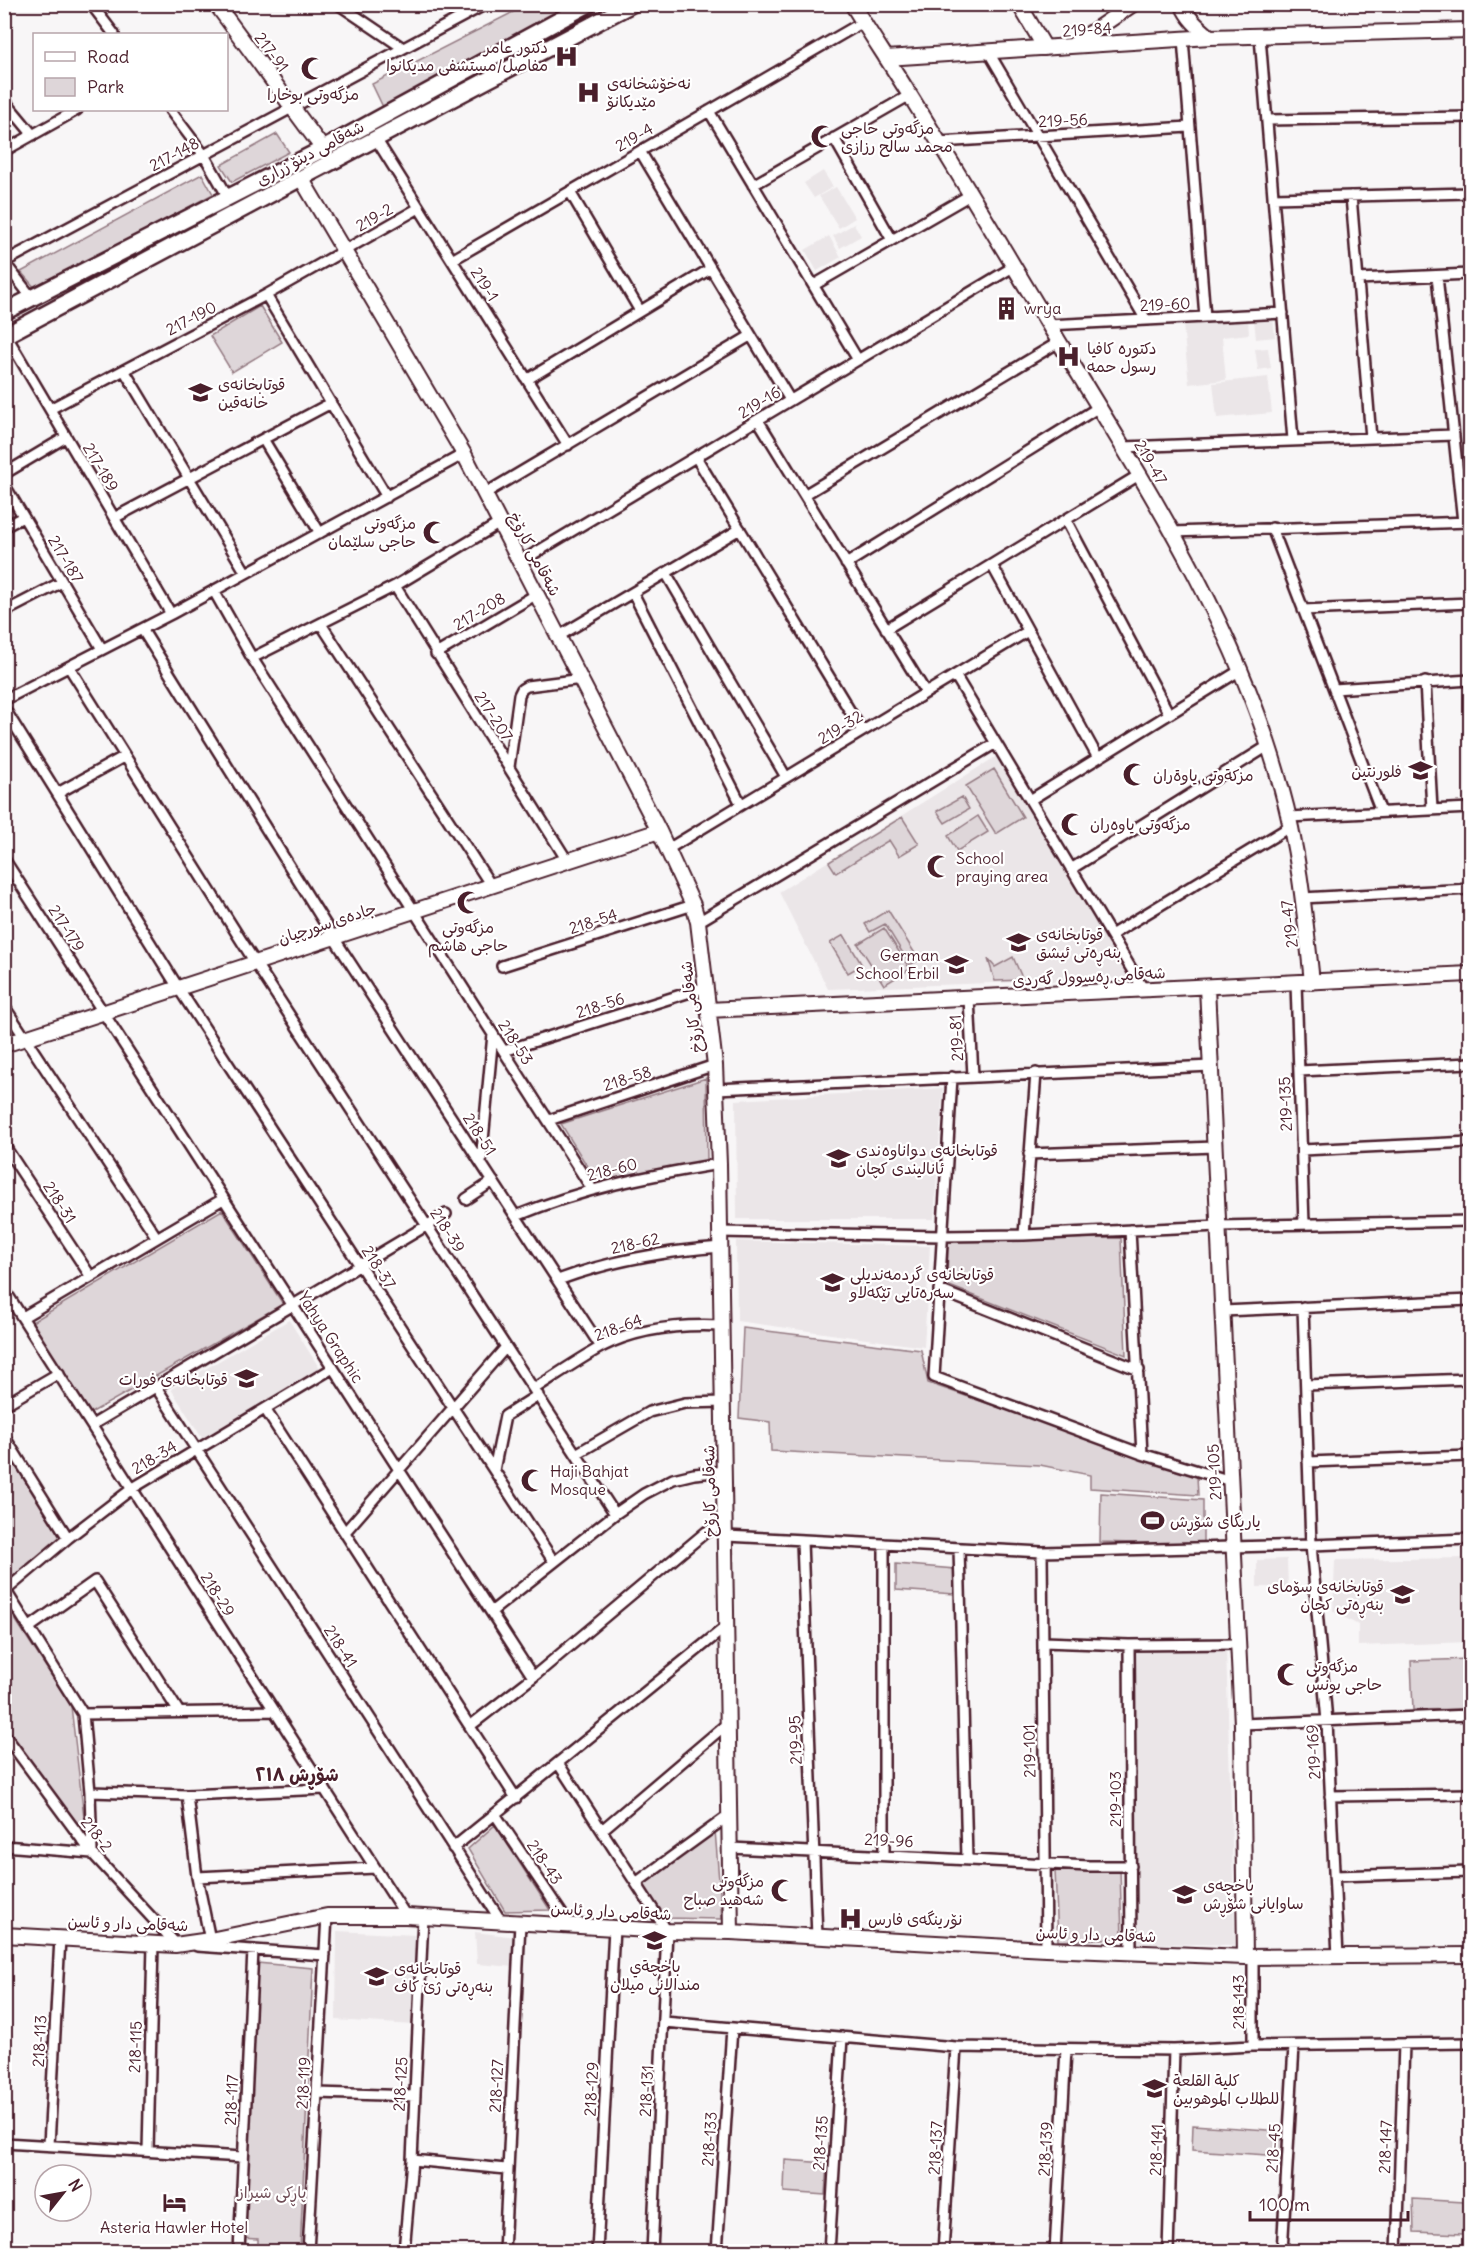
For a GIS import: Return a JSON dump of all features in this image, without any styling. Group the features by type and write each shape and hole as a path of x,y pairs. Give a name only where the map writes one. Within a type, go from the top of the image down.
{"main road":[{"name":"شەقامی دینۆ زراری","path":"4,312 323,148 589,4"},
{"name":"شەقامی دینۆ زراری","path":"5,336 632,4"}],"street":[{"path":"91,4 113,33"},
{"name":"217-91","path":"216,4 323,148"},
{"path":"338,4 404,48"},
{"name":"219-47","path":"852,4 939,142 1123,447 1172,532 1209,605 1239,670 1268,746 1290,821 1312,982"},
{"path":"1019,4 1045,48"},
{"path":"1072,46 1133,4"},
{"path":"1182,4 1194,25 1210,37"},
{"name":"217-148","path":"4,262 483,5"},
{"name":"219-4","path":"452,260 863,22"},
{"name":"219-84","path":"886,58 1210,37 1470,30"},
{"path":"1260,37 1293,440"},
{"path":"1183,39 1204,317"},
{"path":"988,51 1146,320"},
{"path":"753,185 910,95"},
{"path":"4,100 33,135"},
{"path":"4,151 76,111"},
{"path":"171,111 204,155 228,197"},
{"path":"709,111 858,360"},
{"path":"1267,120 1470,117"},
{"name":"219-56","path":"939,142 1189,128"},
{"path":"834,138 892,240"},
{"name":"219-1","path":"376,139 568,445"},
{"path":"640,151 790,400"},
{"name":"شەقامی کارۆخ","path":"301,178 464,454 659,831 693,905 698,922 715,1065 719,1164 731,1814 731,1932"},
{"path":"570,192 640,311"},
{"path":"1273,198 1470,193"},
{"path":"814,285 970,195"},
{"path":"1351,196 1371,438"},
{"name":"219-2","path":"345,252 419,208"},
{"name":"217-190","path":"50,409 345,252"},
{"path":"4,262 32,298"},
{"name":"219-16","path":"520,562 1013,267"},
{"path":"528,379 710,269"},
{"path":"1358,279 1470,274"},
{"path":"1172,532 1467,522 1454,435 1437,276"},
{"path":"266,295 387,497"},
{"name":"219-60","path":"1048,325 1282,313"},
{"name":"217-189","path":"5,336 171,614"},
{"path":"484,494 750,336"},
{"path":"804,495 1059,342"},
{"path":"124,370 246,573"},
{"path":"114,518 331,403"},
{"path":"846,564 1099,407"},
{"path":"758,420 926,693"},
{"path":"1123,447 1454,435"},
{"path":"4,474 66,437"},
{"path":"263,439 320,533"},
{"path":"4,700 171,614 464,454"},
{"path":"696,457 862,731"},
{"path":"886,629 1139,475"},
{"name":"217-187","path":"4,484 102,649"},
{"path":"4,527 23,517"},
{"path":"1066,520 1169,714"},
{"path":"252,658 395,586 500,523"},
{"path":"1272,528 1381,812"},
{"path":"559,636 740,529"},
{"path":"992,565 1098,758"},
{"path":"666,573 786,777"},
{"path":"4,612 62,582"},
{"name":"217-207","path":"395,586 568,862"},
{"name":"218-53","path":"213,591 252,658 592,1189"},
{"path":"633,593 741,804"},
{"name":"217-208","path":"436,654 537,594"},
{"path":"1303,610 1470,603"},
{"path":"321,624 492,886"},
{"name":"218-51","path":"142,629 334,938 602,1347"},
{"name":"219-32","path":"668,849 1028,632"},
{"name":"218-39","path":"69,666 255,964 615,1514"},
{"path":"1030,800 1239,670"},
{"path":"955,675 1143,990"},
{"path":"509,767 522,689 527,686 582,679"},
{"path":"1334,689 1470,680"},
{"path":"1425,682 1432,809"},
{"name":"218-37","path":"4,708 179,989 554,1562"},
{"path":"698,922 996,743"},
{"path":"1071,869 1268,746"},
{"path":"58,793 125,756"},
{"path":"1111,935 1290,821 1381,812 1470,808"},
{"name":"جادەی سورچیان","path":"4,1045 659,831"},
{"name":"217-179","path":"4,859 104,1013"},
{"path":"1302,897 1470,889"},
{"name":"218-54","path":"502,966 693,905"},
{"name":"شەقامی ڕەسوول گەردی","path":"708,1010 1470,974"},
{"name":"219-135","path":"1296,982 1304,1224"},
{"name":"218-56","path":"504,1051 706,987"},
{"name":"219-105","path":"1207,987 1242,1724 1249,1957"},
{"name":"219-81","path":"969,998 973,1076"},
{"path":"4,1006 157,1238"},
{"name":"Yahya Graphic","path":"104,1013 533,1677"},
{"path":"481,1162 493,1034"},
{"path":"1299,1071 1470,1063"},
{"name":"218-58","path":"549,1120 715,1065"},
{"path":"716,1089 1211,1066"},
{"path":"1024,1235 1036,1073"},
{"path":"952,1077 934,1377 1142,1454 1231,1481"},
{"path":"1302,1150 1470,1142"},
{"name":"218-31","path":"4,1145 91,1276"},
{"path":"1029,1154 1215,1147"},
{"name":"218-60","path":"516,1216 592,1189 719,1164"},
{"path":"466,1199 493,1181"},
{"path":"23,1317 224,1199"},
{"path":"92,1425 446,1214"},
{"path":"721,1232 941,1236 1024,1235 1219,1226 1470,1221"},
{"path":"1130,1230 1142,1454"},
{"name":"218-62","path":"558,1280 643,1255 721,1247"},
{"name":"218-29","path":"4,1288 406,1916"},
{"path":"939,1290 1139,1370"},
{"path":"1223,1311 1470,1300"},
{"name":"219-169","path":"1303,1307 1311,1545 1327,1721 1338,1957"},
{"name":"218-64","path":"494,1470 505,1416 602,1347 656,1329 697,1325 722,1326"},
{"path":"345,1532 506,1347"},
{"name":"218-34","path":"5,1590 133,1488 333,1368"},
{"path":"4,1405 59,1373"},
{"path":"1306,1385 1470,1379"},
{"name":"218-41","path":"156,1387 501,1922"},
{"path":"576,1454 637,1417 654,1410 685,1403 724,1402"},
{"path":"265,1409 516,1798"},
{"path":"4,1436 68,1538"},
{"path":"1308,1462 1470,1456"},
{"path":"490,1612 644,1494 673,1479 725,1471"},
{"path":"470,1726 533,1677 705,1532 726,1530 802,1541 1042,1552 1470,1539"},
{"name":"219-95","path":"802,1541 818,1937"},
{"path":"884,1544 884,1855"},
{"path":"959,1548 968,1859"},
{"name":"219-101","path":"1042,1552 1046,1949"},
{"path":"30,1627 95,1581 179,1712"},
{"path":"4,1846 92,1853 90,1792 83,1714 5,1590"},
{"path":"453,1848 728,1625"},
{"path":"1043,1642 1129,1645 1238,1644"},
{"name":"219-103","path":"1129,1645 1131,1953"},
{"path":"83,1714 275,1711"},
{"path":"1242,1724 1470,1715"},
{"path":"602,1830 729,1722"},
{"name":"218-2","path":"4,1734 92,1853 175,1945"},
{"path":"558,1763 667,1931"},
{"path":"90,1792 187,1795 325,1789"},
{"path":"1330,1796 1470,1794"},
{"path":"187,1795 197,1877 210,1940"},
{"name":"218-43","path":"495,1814 570,1926"},
{"path":"636,1884 731,1814"},
{"name":"219-96","path":"731,1848 1131,1866"},
{"path":"197,1877 375,1868"},
{"path":"1334,1876 1470,1872"},
{"name":"شەقامی دار و ئاسن","path":"4,1935 175,1945 327,1916 406,1916 1131,1953 1249,1957 1470,1955"},
{"name":"218-119","path":"308,2252 327,1916"},
{"name":"218-125","path":"404,2252 412,2160 423,1917"},
{"name":"218-127","path":"504,2252 506,2169 520,1923"},
{"name":"218-129","path":"597,2252 614,1928"},
{"name":"218-131","path":"652,2252 667,1931"},
{"name":"218-113","path":"49,2145 60,1938"},
{"name":"218-115","path":"148,2151 153,1944"},
{"path":"175,1945 325,1955"},
{"name":"218-117","path":"238,2251 254,1950"},
{"name":"218-143","path":"1249,1957 1253,2046"},
{"path":"664,2022 956,2047 1174,2050 1253,2046 1470,2043"},
{"name":"218-133","path":"717,2252 732,2028"},
{"name":"218-135","path":"829,2252 842,2037"},
{"name":"218-147","path":"1397,2252 1404,2044"},
{"name":"218-45","path":"1281,2252 1294,2046"},
{"name":"218-137","path":"943,2252 956,2047"},
{"name":"218-139","path":"1055,2252 1066,2049"},
{"name":"218-141","path":"1168,2252 1174,2050"},
{"path":"317,2092 415,2096"},
{"path":"4,2143 243,2157"},
{"path":"412,2160 506,2169"}],"shaded area":[{"path":"823,171 833,187 814,198 804,183"},
{"path":"836,187 855,218 839,228 819,196"},
{"path":"854,224 861,236 840,248 833,236"},
{"path":"829,236 841,257 817,271 805,250"},
{"path":"1273,318 1275,337 1256,339 1254,320"},
{"path":"1248,319 1249,334 1222,337 1226,380 1189,384 1183,325"},
{"path":"1268,348 1271,368 1258,370 1255,349"},
{"path":"1268,377 1272,413 1217,418 1213,383"},
{"path":"997,756 1132,978 828,989 779,892"},
{"name":"قوتابخانەی دواناوەندی ئانالیندی كچان","path":"943,1088 934,1219 737,1219 736,1100"},
{"name":"قوتابخانەی گردمەندیلی سەرەتایی تێكەلاو","path":"736,1241 930,1246 924,1347 737,1321"},
{"name":"قوتابخانەی فورات","path":"289,1320 320,1369 202,1438 171,1389"},
{"name":"قوتابخانەی سۆمای بنەڕەتی کچان","path":"1470,1558 1470,1642 1358,1646 1358,1625 1333,1611 1335,1560"},
{"path":"1287,1559 1288,1587 1257,1587 1257,1560"},
{"path":"1226,1648 1235,1945 1137,1943 1133,1650"},
{"name":"قوتابخانەی بنەڕەتی ژێ کاف","path":"337,1931 416,1935 414,2025 336,2020"},
{"path":"475,1932 516,1937 515,1967 477,1964"}],"green space":[{"path":"527,5 571,5 383,107 372,84"},
{"path":"277,134 289,152 232,182 221,165"},
{"path":"202,174 213,194 36,289 21,272"},
{"path":"260,306 282,342 232,372 210,336"},
{"path":"994,769 1023,817 996,834 966,786"},
{"path":"962,797 969,809 945,823 937,811"},
{"path":"978,816 988,832 957,851 948,836"},
{"path":"902,817 919,844 899,856 889,840 836,873 829,862"},
{"path":"888,910 919,960 910,965 885,924 870,932 865,924"},
{"path":"884,928 910,969 884,985 858,944"},
{"path":"844,935 862,965 848,973 830,943"},
{"path":"1013,957 1023,980 995,981 988,959 995,967"},
{"path":"706,1078 707,1162 597,1182 561,1124"},
{"path":"222,1210 283,1304 89,1414 32,1322"},
{"path":"1121,1238 1126,1355 947,1285 948,1240"},
{"path":"743,1328 921,1350 928,1383 1197,1476 1198,1495 1090,1488 1090,1475 1040,1465 771,1451 770,1422 739,1418"},
{"path":"4,1447 62,1540 7,1584 4,1579"},
{"name":"یاریگای شۆڕش","path":"1101,1493 1203,1500 1203,1545 1100,1542"},
{"path":"896,1564 955,1569 955,1594 896,1590"},
{"path":"6,1605 71,1706 86,1835 5,1727 4,1606"},
{"path":"1470,1659 1470,1709 1413,1710 1411,1661"},
{"path":"495,1825 550,1910 505,1911 468,1849"},
{"path":"715,1830 722,1919 663,1918 638,1887"},
{"path":"1120,1869 1122,1938 1058,1941 1055,1870"},
{"name":"پاڕکی شیراز","path":"257,1963 313,1968 300,2251 258,2249 258,2239 238,2238"},
{"path":"1193,2125 1283,2131 1282,2156 1192,2150"},
{"path":"785,2160 827,2163 825,2195 784,2192"},
{"path":"1413,2199 1464,2202 1463,2234 1414,2232"}],"place":[{"name":"دكتور عامر مفاصل/مستشفى مديكانوا","path":"566,56"},
{"name":"مزگەوتی بوخارا","path":"313,69"},
{"name":"نەخۆشخانەی مێدیکانۆ","path":"589,92"},
{"name":"مزگەوتی حاجی محمد سالح رزازی","path":"823,137"},
{"name":"wrya","path":"1006,308"},
{"name":"دکتورە کافیا رسول حمە","path":"1069,357"},
{"name":"قوتابخانەی خانەقین","path":"200,393"},
{"name":"مزگەوتی حاجی سلێمان","path":"434,532"},
{"name":"فلورنتين","path":"1420,771"},
{"name":"مزكةوتى ياوةران","path":"1135,775"},
{"name":"مزگەوتی یاوەران","path":"1072,824"},
{"name":"School praying area","path":"938,867"},
{"name":"مزگەوتی حاجی هاشم","path":"468,902"},
{"name":"قوتابخانەی بنەڕەتی ئیشق","path":"1018,943"},
{"name":"German School Erbil","path":"957,964"},
{"name":"قوتابخانەی دواناوەندی ئانالیندی كچان","path":"838,1159"},
{"name":"قوتابخانەی گردمەندیلی سەرەتایی تێكەلاو","path":"832,1283"},
{"name":"قوتابخانەی فورات","path":"246,1379"},
{"name":"Haji Bahjat Mosque","path":"532,1480"},
{"name":"یاریگای شۆڕش","path":"1152,1521"},
{"name":"قوتابخانەی سۆمای بنەڕەتی کچان","path":"1402,1595"},
{"name":"مزگەوتی حاجی یونس","path":"1288,1675"},
{"name":"مزگه‌وتی شه‌هید صباح","path":"782,1890"},
{"name":"باخچەی ساوایانی شۆڕش","path":"1185,1894"},
{"name":"نۆرینگەی فارس","path":"850,1919"},
{"name":"باخچةي مندالانى ميلان","path":"655,1941"},
{"name":"قوتابخانەی بنەڕەتی ژێ کاف","path":"376,1977"},
{"name":"کلیة القلعة للطلاب الموهوبین","path":"1155,2089"},
{"name":"Asteria Hawler Hotel","path":"174,2202"}],"district":[{"name":"شۆڕش ٢١٨","path":"297,1774"}]}
